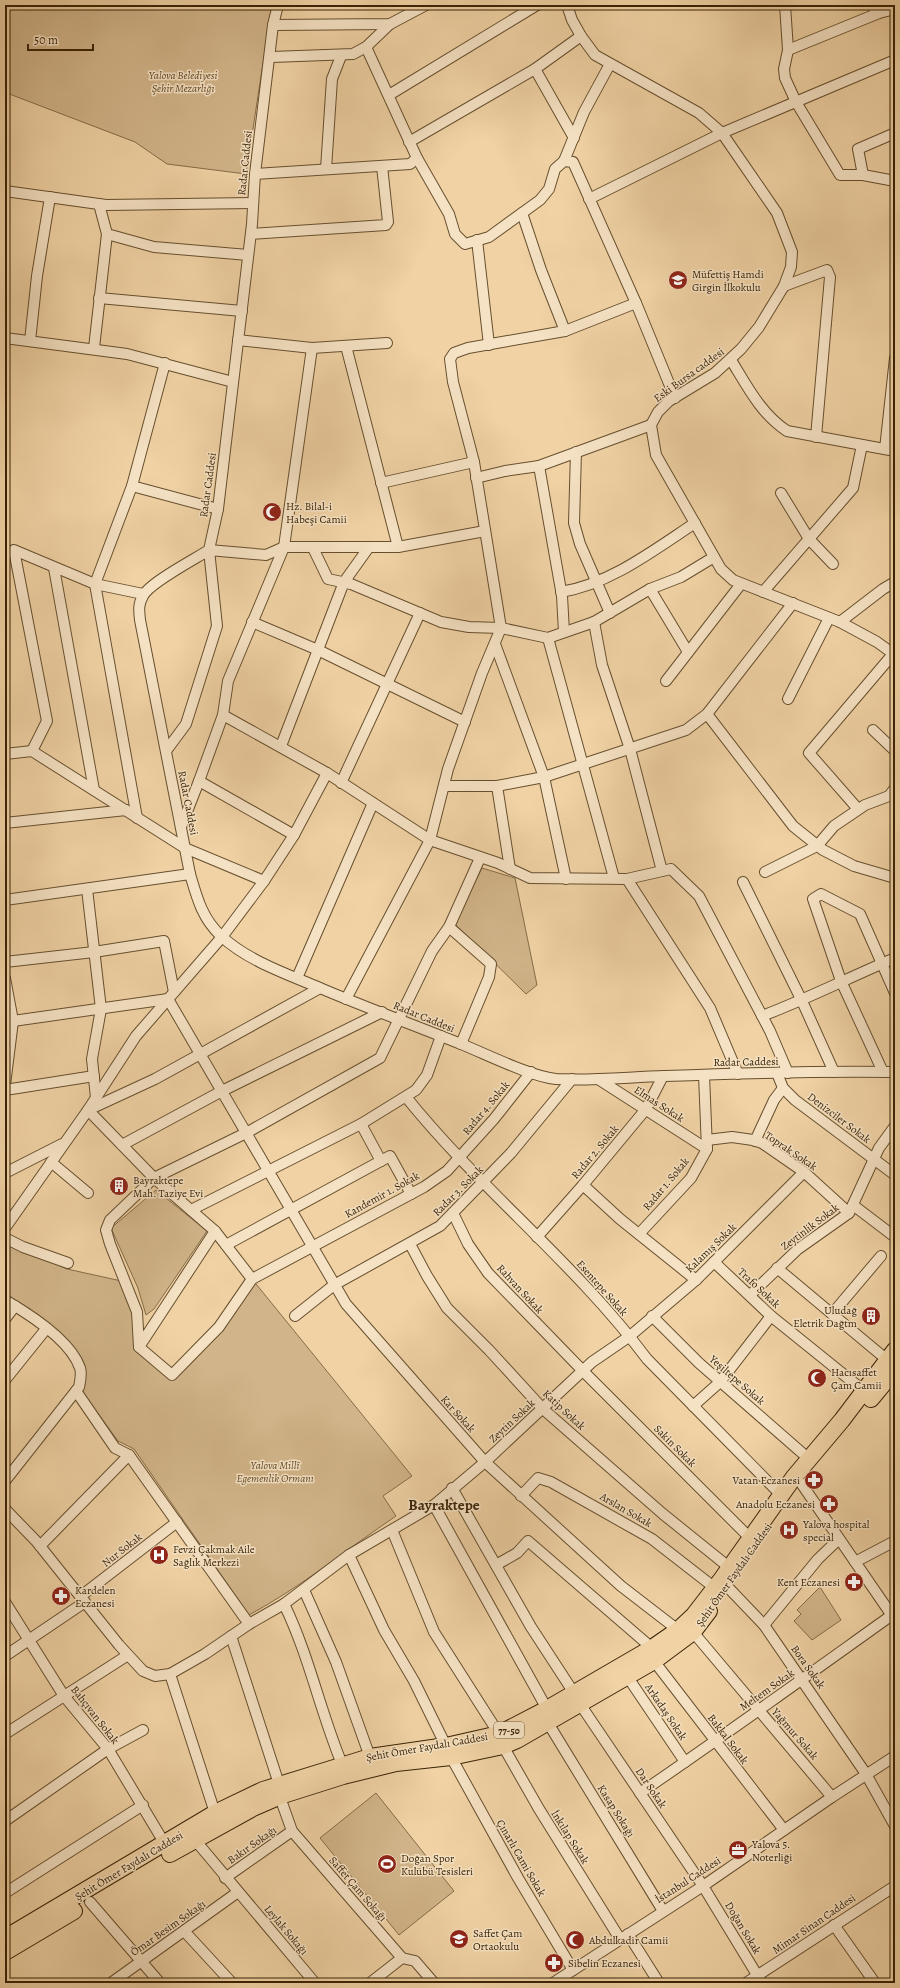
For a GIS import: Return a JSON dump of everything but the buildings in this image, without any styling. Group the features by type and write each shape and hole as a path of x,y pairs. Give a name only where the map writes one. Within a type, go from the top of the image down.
{"main road":[{"name":"Şehit Ömer Faydalı Caddesi","path":"723,1580 750,1538 809,1459 864,1390 893,1362"},
{"name":"Şehit Ömer Faydalı Caddesi","path":"5,1938 166,1844 215,1813 238,1801 396,1763 501,1740 547,1716 653,1654 686,1631 694,1615 800,1483 893,1362"},
{"name":"Şehit Ömer Faydalı Caddesi","path":"577,1699 627,1676 653,1654"},
{"name":"Şehit Ömer Faydalı Caddesi","path":"5,1952 195,1840 253,1808 281,1790 342,1764 370,1757 448,1752"}],"street":[{"name":"Radar Caddesi","path":"166,751 186,724 217,626 209,550 218,509 251,234 254,174 278,5"},
{"path":"271,57 341,56 353,54 366,47 390,24 426,5"},
{"path":"388,95 537,5"},
{"name":"Eski Bursa caddesi","path":"567,5 572,20 581,36 595,55 699,113 722,133 777,212 792,252 791,267 784,286 742,349 731,360 699,384 669,401 658,412 651,425"},
{"path":"785,5 788,50 784,69 785,78 796,102 840,175 863,175 895,181"},
{"path":"871,5 879,13"},
{"path":"788,50 879,13 895,9"},
{"path":"274,25 390,24"},
{"path":"409,142 535,69 581,36"},
{"path":"366,47 409,142 449,214 455,234 464,244 489,237 540,200 549,189 555,168 564,161 584,112 610,64"},
{"path":"326,169 332,79 341,56"},
{"path":"589,199 722,133 895,60"},
{"path":"535,69 574,138"},
{"path":"863,175 858,149 895,132"},
{"path":"254,174 410,164 417,158"},
{"path":"564,161 573,162 636,303 675,398"},
{"path":"251,234 386,225 388,222 382,166"},
{"path":"5,191 99,204 142,205 253,203"},
{"path":"30,341 37,276 50,197"},
{"path":"94,348 107,234 99,204"},
{"path":"522,213 541,270 565,331"},
{"path":"107,234 154,247 248,255"},
{"path":"477,240 489,345"},
{"path":"784,286 827,270 830,277 816,437"},
{"path":"99,298 242,311"},
{"path":"346,999 430,840 444,786 465,722 501,628 474,462 453,382 450,359 454,353 468,348 565,331 636,303"},
{"path":"5,338 94,348 165,363 233,382"},
{"path":"238,340 312,348 387,343"},
{"path":"346,346 398,546"},
{"path":"181,827 200,781 222,715 228,681 284,547 312,348"},
{"path":"731,360 761,407 773,422 787,431 890,450 895,358"},
{"path":"137,818 95,584 132,486 165,363"},
{"path":"476,478 505,471 539,466 651,425 656,455 721,570 733,580 741,584 840,622 877,642 894,654 809,753 858,809"},
{"path":"763,592 853,488 862,445"},
{"path":"576,452 574,523 596,582 610,613"},
{"path":"381,483 474,462"},
{"path":"539,466 561,592 564,632"},
{"path":"132,486 218,509"},
{"path":"781,493 809,539 833,564"},
{"path":"561,592 579,589 635,562 695,523"},
{"path":"32,751 47,721 14,550 95,584 143,594 152,586 209,550 266,555 284,547 313,548 398,546 485,531"},
{"path":"281,746 344,582 369,547"},
{"path":"313,548 328,579 344,582 442,622 469,627 501,628 548,638 594,622 650,589 681,577 714,556"},
{"path":"54,568 94,790"},
{"path":"840,622 882,589 895,582"},
{"path":"666,680 741,584"},
{"path":"650,589 688,652"},
{"name":"Radar Caddesi","path":"143,594 139,604 140,620 190,874 200,909 210,924 241,952 296,978 382,1012 399,1021 531,1072 555,1079 777,1073 895,1072"},
{"path":"444,786 497,786 544,777 686,730 707,714 793,603"},
{"path":"341,783 420,613"},
{"path":"788,699 829,618"},
{"path":"252,622 318,650 465,722"},
{"path":"594,622 602,666 630,749 662,871"},
{"path":"548,638 614,878"},
{"path":"494,644 544,777 566,879"},
{"path":"707,714 793,826 817,846 854,866 895,878"},
{"path":"222,715 281,746 327,773 430,840 510,869 530,878 627,879 671,869 699,896 762,1016 788,1073"},
{"path":"873,730 895,751"},
{"path":"5,754 32,751 185,848 264,882"},
{"path":"5,1228 88,1110 136,1036 222,936 264,882 294,835 327,773"},
{"path":"200,781 294,835"},
{"path":"497,786 510,869"},
{"path":"764,872 817,846 834,826 865,805 889,796 895,788"},
{"path":"296,978 373,803"},
{"path":"5,823 126,810"},
{"path":"88,1110 154,1178 215,1231 252,1279 218,1327 172,1375 139,1346 137,1312 110,1244 106,1230 110,1220 154,1178 246,1133 380,1058 432,951 449,927 480,858"},
{"path":"5,900 190,874"},
{"path":"627,879 710,1008 738,1074"},
{"path":"743,882 802,1000 834,1072"},
{"path":"87,888 101,1009 92,1059 96,1098"},
{"path":"883,1072 841,981 813,899 821,894 860,914 895,994"},
{"path":"449,927 491,964 489,977 461,1044"},
{"name":"Kar Sokak","path":"94,952 164,941 171,996 200,1055 269,1170 290,1209 346,1304 376,1340 485,1462 621,1586 686,1631"},
{"path":"5,962 94,952"},
{"path":"762,1016 802,1000 841,981 895,958"},
{"path":"5,978 13,1021 5,1085"},
{"path":"88,1110 155,1079 320,988"},
{"path":"13,1021 101,1009 171,996"},
{"path":"122,1145 222,1092 382,1012"},
{"path":"191,1210 361,1124 406,1097 416,1090 427,1075 441,1036"},
{"name":"Radar 4. Sokak","path":"458,1158 494,1119 531,1072"},
{"name":"Denizciler Sokak","path":"777,1073 783,1088 795,1100 895,1175"},
{"path":"704,1075 707,1144"},
{"path":"5,1090 94,1076"},
{"name":"Radar 2. Sokak","path":"537,1237 583,1185 646,1109 663,1076"},
{"name":"Radar 3. Sokak","path":"295,1316 334,1285 440,1226 484,1183 511,1153 572,1079"},
{"name":"Elmas Sokak","path":"598,1079 707,1144"},
{"path":"755,1141 774,1100 783,1088"},
{"name":"Esentepe Sokak","path":"406,1097 458,1158 537,1237 630,1336 647,1359 781,1495"},
{"path":"361,1124 381,1161"},
{"name":"Zeytinlik Sokak","path":"750,1295 798,1248 851,1209 879,1148 895,1126"},
{"name":"Toprak Sokak","path":"707,1144 732,1137 762,1143 804,1172 851,1209 895,1237"},
{"path":"5,1173 63,1144"},
{"name":"Radar 1. Sokak","path":"639,1234 691,1178 707,1144"},
{"path":"226,1245 390,1156 411,1194"},
{"name":"Kandemir 1. Sokak","path":"252,1279 411,1194 447,1171 458,1158"},
{"path":"51,1162 88,1193"},
{"name":"Kalamış Sokak","path":"630,1336 696,1280 804,1172"},
{"path":"583,1185 639,1234 696,1280"},
{"name":"Rahvan Sokak","path":"453,1213 468,1244 488,1273 583,1371"},
{"path":"139,1346 215,1231"},
{"path":"5,1238 23,1247 68,1263"},
{"name":"Katip Sokak","path":"410,1244 427,1276 447,1308 489,1350 543,1409 663,1514 723,1580"},
{"path":"832,1314 882,1256"},
{"name":"Trafo Sokak","path":"714,1262 771,1316 864,1390"},
{"path":"777,1268 893,1362"},
{"path":"5,1300 26,1313 69,1348 81,1369 79,1387 5,1481"},
{"path":"5,1319 15,1306"},
{"name":"Yeşiltepe Sokak","path":"652,1316 699,1363 809,1459"},
{"path":"693,1406 720,1382 771,1316"},
{"path":"5,1380 46,1329"},
{"name":"Zeytin Sokak","path":"170,1674 205,1654 249,1624 284,1604 349,1555 434,1504 485,1462 592,1362 630,1336"},
{"name":"Sakin Sokak","path":"583,1371 750,1538"},
{"path":"76,1391 115,1448 130,1455 249,1624"},
{"path":"40,1546 130,1455"},
{"name":"Arslan Sokak","path":"521,1496 538,1478 551,1482 723,1580"},
{"path":"800,1483 893,1617"},
{"name":"Dar Sokak","path":"452,1488 531,1627 577,1699 703,1886"},
{"name":"Kasap Sokağı","path":"434,1504 547,1716 663,1911"},
{"path":"5,1509 40,1546 142,1671 155,1676 170,1674 215,1813"},
{"name":"Nur Sokak","path":"5,1656 29,1640 83,1599 177,1522"},
{"name":"İnkılap Sokak","path":"392,1530 434,1632 501,1740 539,1809 624,1937 659,1983"},
{"path":"764,1625 818,1559 839,1539"},
{"name":"Bakkal Sokak","path":"496,1565 517,1552 528,1541 653,1654 715,1742 784,1830"},
{"path":"855,1562 895,1541"},
{"name":"Çınarlı Cami Sokak","path":"349,1555 384,1630 414,1681 448,1752 518,1878 574,1970"},
{"name":"Bora Sokak","path":"723,1580 764,1625 802,1679 866,1774 895,1826"},
{"path":"304,1590 336,1662 370,1757"},
{"name":"Bahçıvan Sokak","path":"5,1602 64,1696 108,1749 166,1844"},
{"path":"284,1604 296,1628 331,1737 342,1764"},
{"name":"Meltem Sokak","path":"640,1793 893,1617"},
{"name":"Yağmur Sokak","path":"686,1631 758,1710 832,1796"},
{"name":"Saffet Çam Sokağı","path":"231,1636 281,1790 281,1800 292,1831 402,1958 415,1961 434,1983"},
{"path":"5,1734 128,1655"},
{"name":"Arkadaş Sokak","path":"627,1676 685,1762"},
{"path":"5,1820 108,1749 143,1730"},
{"name":"İstanbul Caddesi","path":"553,1983 703,1886 832,1796 895,1756"},
{"path":"5,1893 143,1805"},
{"name":"Bakır Sokağı","path":"225,1878 292,1831"},
{"name":"Leylak Sokağı","path":"195,1840 225,1878 315,1983"},
{"name":"Doğan Sokak","path":"703,1886 760,1980"},
{"name":"Mimar Sinan Caddesi","path":"746,1983 760,1980 834,1925 895,1886"},
{"name":"Ömar Besim Sokağı","path":"111,1983 185,1932 238,1892"},
{"path":"90,1902 160,1983"},
{"path":"834,1925 875,1983"},
{"path":"185,1932 232,1983"},
{"path":"370,1983 402,1958"}],"green space":[{"name":"Yalova Belediyesi Şehir Mezarlığı","path":"5,5 272,5 246,174 167,164 135,142 12,95 5,90"},
{"path":"482,868 515,878 537,985 526,994 454,923"},
{"path":"156,1190 207,1231 154,1309 146,1315 138,1288 111,1228"},
{"name":"Yalova Millî Egemenlik Ormanı","path":"5,1242 67,1269 126,1282 137,1312 139,1347 172,1375 219,1327 252,1279 412,1476 383,1496 396,1516 305,1580 249,1615 134,1449 118,1441 79,1387 81,1369 29,1308 15,1306 5,1300"},
{"path":"820,1587 841,1620 812,1640 794,1621 801,1614 797,1610"},
{"name":"Doğan Spor Kulübü Tesisleri","path":"376,1793 454,1891 399,1935 320,1838"}],"place":[{"name":"Müfettiş Hamdi Girgin İlkokulu","path":"678,280"},
{"name":"Hz. Bilal-i Habeşi Camii","path":"272,512"},
{"name":"Bayraktepe Mah. Taziye Evi","path":"119,1186"},
{"name":"Uludağ Eletrik Dağtm","path":"871,1316"},
{"name":"Hacısaffet Çam Camii","path":"817,1378"},
{"name":"Vatan Eczanesi","path":"814,1480"},
{"name":"Anadolu Eczanesi","path":"829,1504"},
{"name":"Yalova hospital special","path":"789,1530"},
{"name":"Fevzi Çakmak Aile Sağlık Merkezi","path":"159,1555"},
{"name":"Kent Eczanesi","path":"854,1582"},
{"name":"Kardelen Eczanesi","path":"61,1596"},
{"name":"Yalova 5. Noterliği","path":"738,1850"},
{"name":"Doğan Spor Kulübü Tesisleri","path":"387,1864"},
{"name":"Saffet Çam Ortaokulu","path":"459,1939"},
{"name":"Abdulkadir Camii","path":"575,1940"},
{"name":"Sibelin Eczanesi","path":"554,1963"}],"district":[{"name":"Bayraktepe","path":"444,1505"}]}
